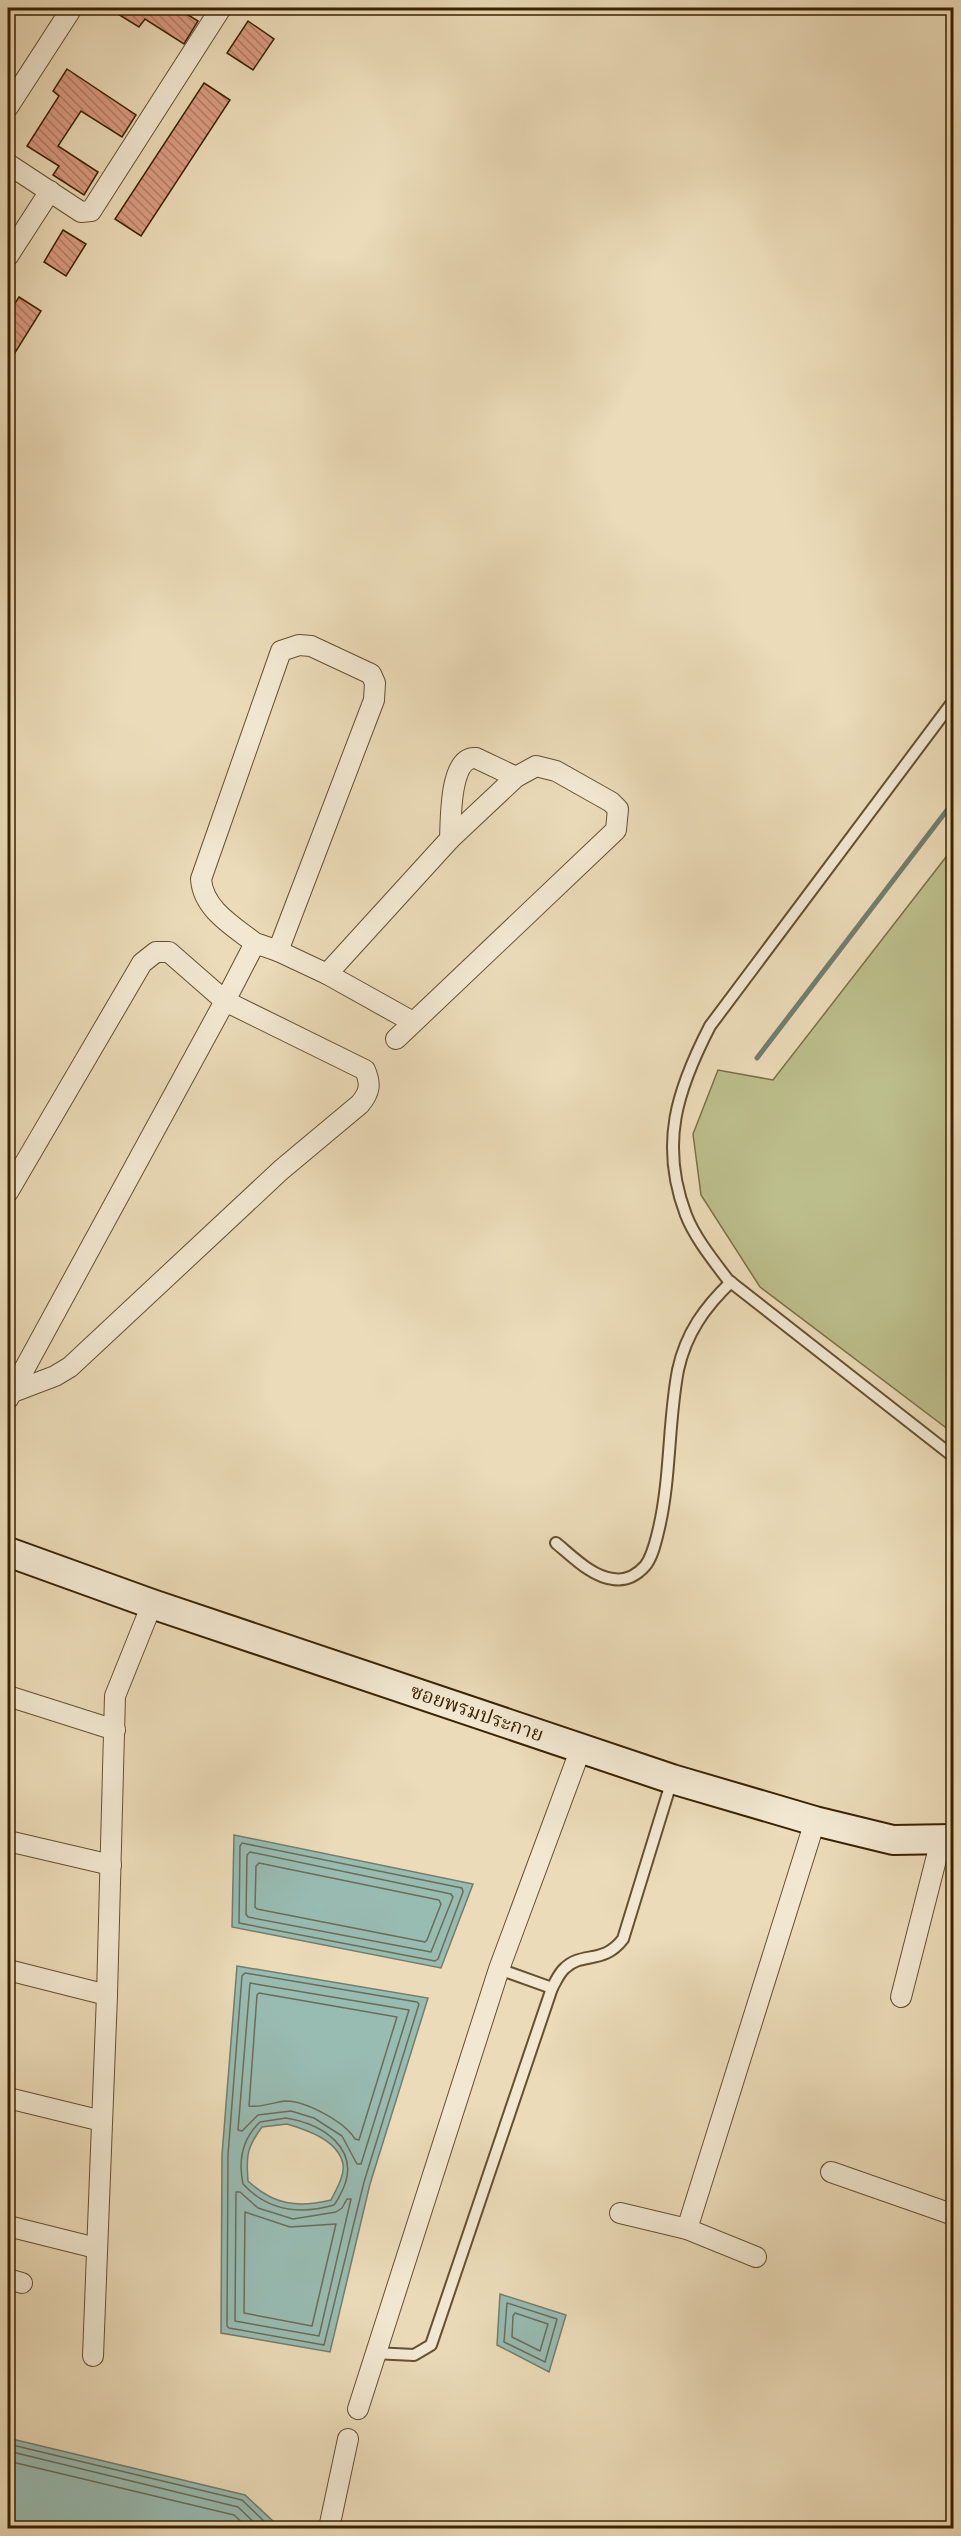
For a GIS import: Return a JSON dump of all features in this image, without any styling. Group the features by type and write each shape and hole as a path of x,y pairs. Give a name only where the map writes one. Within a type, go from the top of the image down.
{"street":[{"path":"8,107 72,8"},
{"path":"8,164 81,212 91,211 221,8"},
{"path":"8,256 50,191"},
{"path":"278,951 374,700 375,682 371,674 310,646 299,645 281,651 201,879 207,899 225,921 255,943 327,974 413,1022"},
{"path":"450,839 453,788 464,761 470,757 476,758 516,777"},
{"path":"327,974 450,839 516,777 536,766 556,771 611,802 618,809 616,830 396,1039"},
{"path":"10,1396 255,943"},
{"path":"8,1192 142,963 156,952 170,952 225,1001 365,1070 370,1086 367,1096 360,1104 281,1170 70,1367 10,1396"},
{"name":"ซอยพรมประกาย","path":"8,1552 152,1604 672,1779 815,1821 893,1840 947,1840"},
{"path":"93,2356 116,1696 152,1604"},
{"path":"8,1696 114,1730"},
{"path":"358,2409 499,1969 580,1748"},
{"path":"687,2229 815,1821"},
{"path":"901,1997 947,1840"},
{"path":"8,1841 111,1865"},
{"path":"8,1970 107,1995"},
{"path":"8,2098 102,2121"},
{"path":"831,2172 954,2215"},
{"path":"620,2213 687,2229 756,2257"},
{"path":"8,2226 96,2248"},
{"path":"329,2529 348,2439"}],"lane":[{"path":"954,699 710,1026 689,1066 676,1108 672,1144 677,1181 686,1215 706,1250 731,1282 928,1439 954,1457"},
{"path":"556,1543 592,1572 611,1579 628,1579 646,1565 655,1547 663,1509 678,1370 685,1345 694,1324 731,1282"},
{"path":"374,2354 414,2355 431,2345 552,1988 565,1967 581,1960 603,1956 615,1949 623,1938 672,1779"},
{"path":"499,1969 552,1988"}],"green space":[{"path":"953,848 953,1433 760,1287 701,1195 693,1134 718,1070 773,1080"}],"water":[{"path":"234,1835 473,1884 441,1968 232,1927"},
{"path":"237,1966 428,1998 370,2184 330,2352 221,2333 222,2155","holes":["287,2124 321,2137 335,2148 340,2156 343,2173 331,2200 307,2204 277,2200 248,2181 247,2165 253,2140 262,2127"]},
{"path":"500,2294 566,2315 549,2372 497,2345"},
{"path":"8,2438 245,2495 275,2523 273,2528 8,2528"}],"building":[{"path":"108,8 177,8 198,21 184,44 145,19 139,27"},
{"path":"248,21 274,39 253,70 227,53"},
{"path":"67,69 136,115 122,137 81,111 58,146 98,172 84,195 53,175 59,166 27,146 59,96 53,91"},
{"path":"204,83 230,100 141,236 115,219"},
{"path":"63,230 86,244 66,276 44,262"},
{"path":"19,297 41,311 8,364 8,314"}],"waterway":[{"path":"757,1058 954,801"}]}
